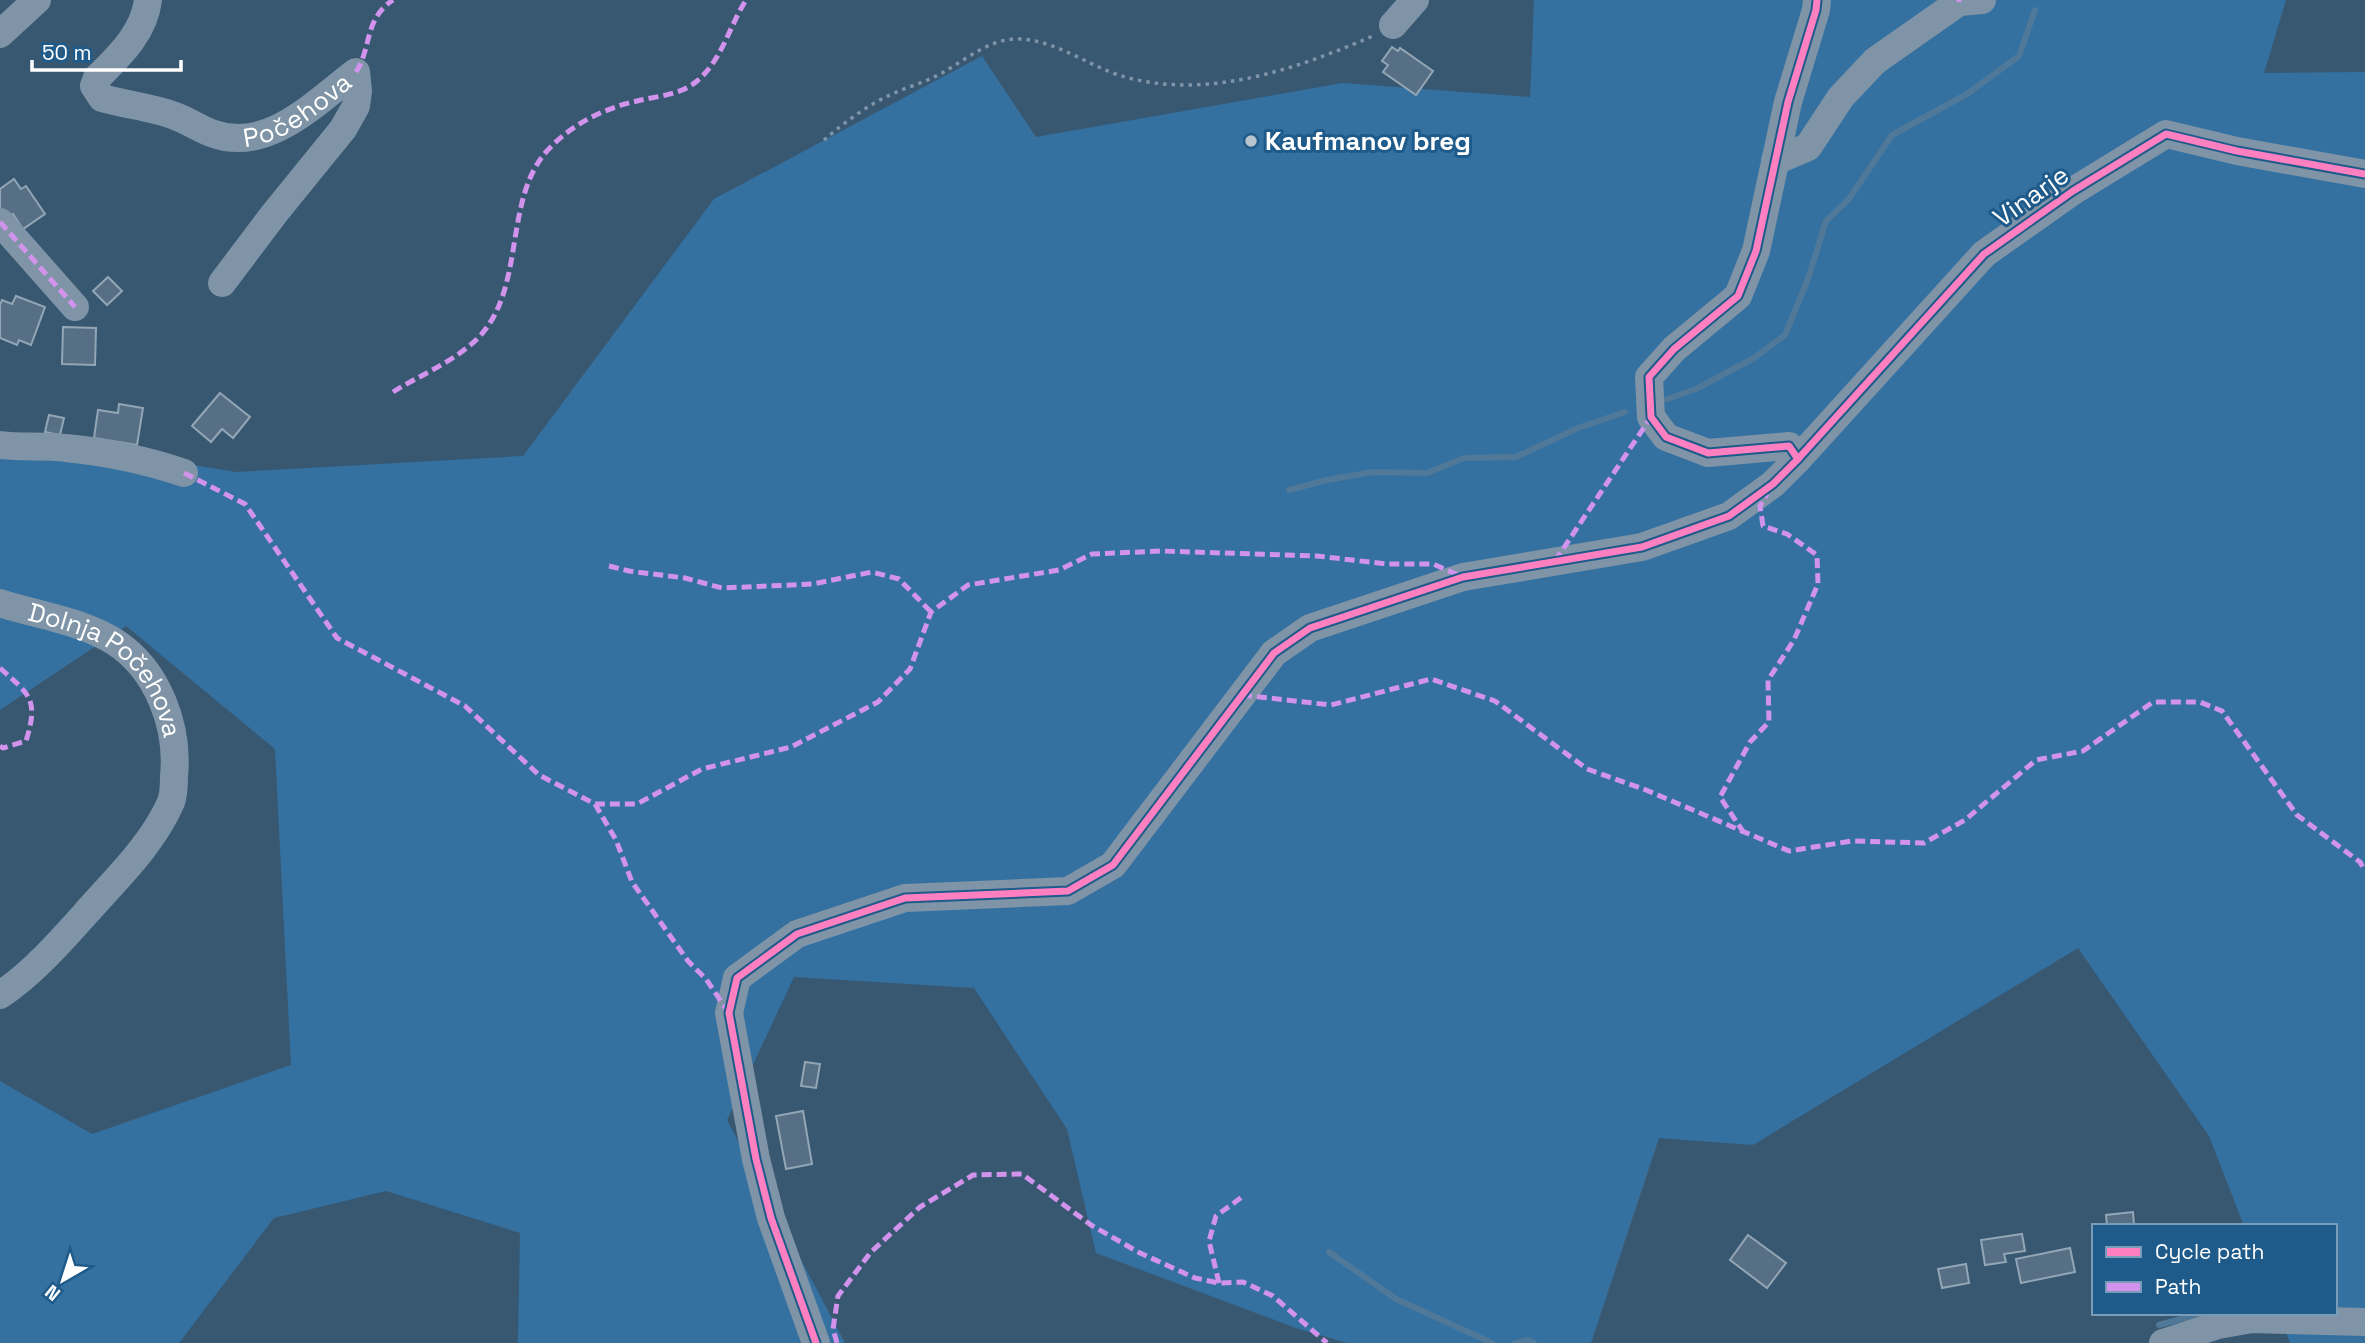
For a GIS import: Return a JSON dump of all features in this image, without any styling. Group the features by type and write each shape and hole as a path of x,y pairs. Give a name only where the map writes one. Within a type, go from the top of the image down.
{"street":[{"path":"0,34 37,0"},
{"name":"Počehova","path":"148,0 147,9 131,44 97,78 93,86 102,98 174,115 214,135 236,139 276,130 292,121 356,72 356,106 343,129 222,283"},
{"path":"1393,25 1415,0"},
{"path":"1798,459 1789,446 1708,453 1666,437 1651,417 1649,377 1674,349 1738,296 1756,251 1788,102 1817,0"},
{"path":"1775,161 1808,147 1841,97 1875,61 1959,2 1982,0"},
{"name":"Vinarje","path":"816,1343 771,1218 756,1158 729,1013 737,978 797,934 905,898 1068,891 1113,865 1274,653 1310,628 1463,577 1642,547 1729,516 1773,484 1798,459 1984,254 2073,191 2166,134 2236,151 2365,174"},
{"path":"0,222 75,307"},
{"path":"0,445 20,448 64,447 148,461 184,473"},
{"name":"Dolnja Počehova","path":"0,603 96,631 118,643 142,668 161,695 172,728 176,757 172,799 156,832 60,942 0,995"},
{"path":"2163,1343 2218,1325 2252,1319 2365,1322"}],"path":[{"path":"824,140 866,108 888,96 935,76 981,50 1014,39 1033,40 1051,46 1125,77 1173,85 1260,77 1323,57 1393,25"}],"shaded area":[{"path":"1534,0 2286,0 2264,73 2365,72 2365,1343 2290,1343 2279,1315 2337,1315 2337,1224 2243,1224 2209,1136 2078,948 1753,1145 1659,1138 1591,1343 1347,1343 1296,1328 1096,1253 1067,1129 974,988 794,977 727,1120 845,1343 518,1343 520,1233 386,1191 274,1218 179,1343 0,1343 0,1081 92,1134 291,1065 275,749 126,626 0,710 0,433 236,472 523,456 714,199 982,56 1036,137 1343,83 1530,97"}],"building":[{"path":"1392,47 1398,51 1400,48 1433,71 1416,95 1383,72 1388,65 1382,61"},
{"path":"14,179 21,189 26,186 45,214 23,229 13,214 4,220 0,215 0,189"},
{"path":"108,277 122,291 107,305 93,291"},
{"path":"16,296 45,307 31,345 19,340 17,345 0,338 0,305 2,300 12,304"},
{"path":"63,327 96,328 95,365 62,364"},
{"path":"220,393 250,417 233,438 222,429 211,442 192,426"},
{"path":"119,404 143,408 137,445 94,438 98,410 118,413"},
{"path":"49,415 64,418 60,435 45,432"},
{"path":"805,1062 820,1064 816,1088 801,1086"},
{"path":"803,1111 812,1164 786,1169 776,1116"},
{"path":"2133,1212 2134,1224 2107,1224 2106,1215"},
{"path":"2022,1234 2025,1251 2004,1254 2006,1262 1985,1265 1981,1240"},
{"path":"1748,1235 1786,1263 1767,1288 1730,1260"},
{"path":"2070,1248 2075,1272 2021,1283 2016,1259"},
{"path":"1966,1264 1969,1283 1942,1288 1938,1269"}],"waterway":[{"path":"1659,402 1696,389 1754,358 1785,335 1808,279 1826,221 1849,199 1892,135 1967,94 2019,56 2035,10"},
{"path":"1289,490 1373,472 1427,473 1464,458 1516,457 1578,428 1625,412"},
{"path":"1329,1252 1396,1299 1492,1343"},
{"path":"2159,1325 2196,1315"},
{"path":"1515,1343 1528,1340 1534,1343"}],"marked path":[{"path":"356,72 377,16 393,0"},
{"path":"393,392 469,347 493,318 503,295 524,195 533,172 555,142 576,126 599,114 624,104 691,86 713,63 746,0"},
{"path":"0,222 75,307"},
{"path":"1555,561 1651,417"},
{"path":"184,473 245,504 337,638 465,706 539,775 595,804 637,804 702,769 791,747 878,702 910,669 931,612 968,585 1059,570 1092,554 1161,551 1317,556 1387,564 1433,564 1463,577"},
{"path":"1744,833 1720,797 1750,742 1769,722 1768,680 1794,640 1818,584 1817,555 1787,534 1763,526 1760,506 1767,494"},
{"path":"609,566 685,578 722,588 813,584 872,572 899,579 931,612"},
{"path":"0,668 25,692 32,716 26,741 3,748 0,746"},
{"path":"1242,695 1331,705 1431,679 1495,701 1587,769 1646,790 1789,851 1852,841 1924,843 1965,820 2036,760 2083,751 2153,702 2200,702 2222,711 2297,815 2360,862 2365,871"},
{"path":"595,804 616,840 632,882 729,1013"},
{"path":"837,1343 833,1329 838,1296 871,1252 920,1207 973,1175 1022,1174 1091,1225 1140,1253 1195,1278 1219,1283 1243,1282 1273,1296 1327,1343"},
{"path":"1219,1283 1209,1241 1216,1216 1242,1197"}],"cycle path":[{"path":"816,1343 771,1218 756,1159 729,1013 737,978 797,934 905,898 1068,891 1113,865 1274,653 1310,628 1463,577 1642,547 1729,516 1773,484 1798,459 1789,446 1708,453 1666,437 1651,417 1649,377 1674,349 1738,296 1756,251 1788,102 1817,0"},
{"path":"1798,459 1984,254 2073,191 2166,134 2237,151 2365,174"}],"place":[{"name":"Kaufmanov breg","path":"1251,141"}]}
